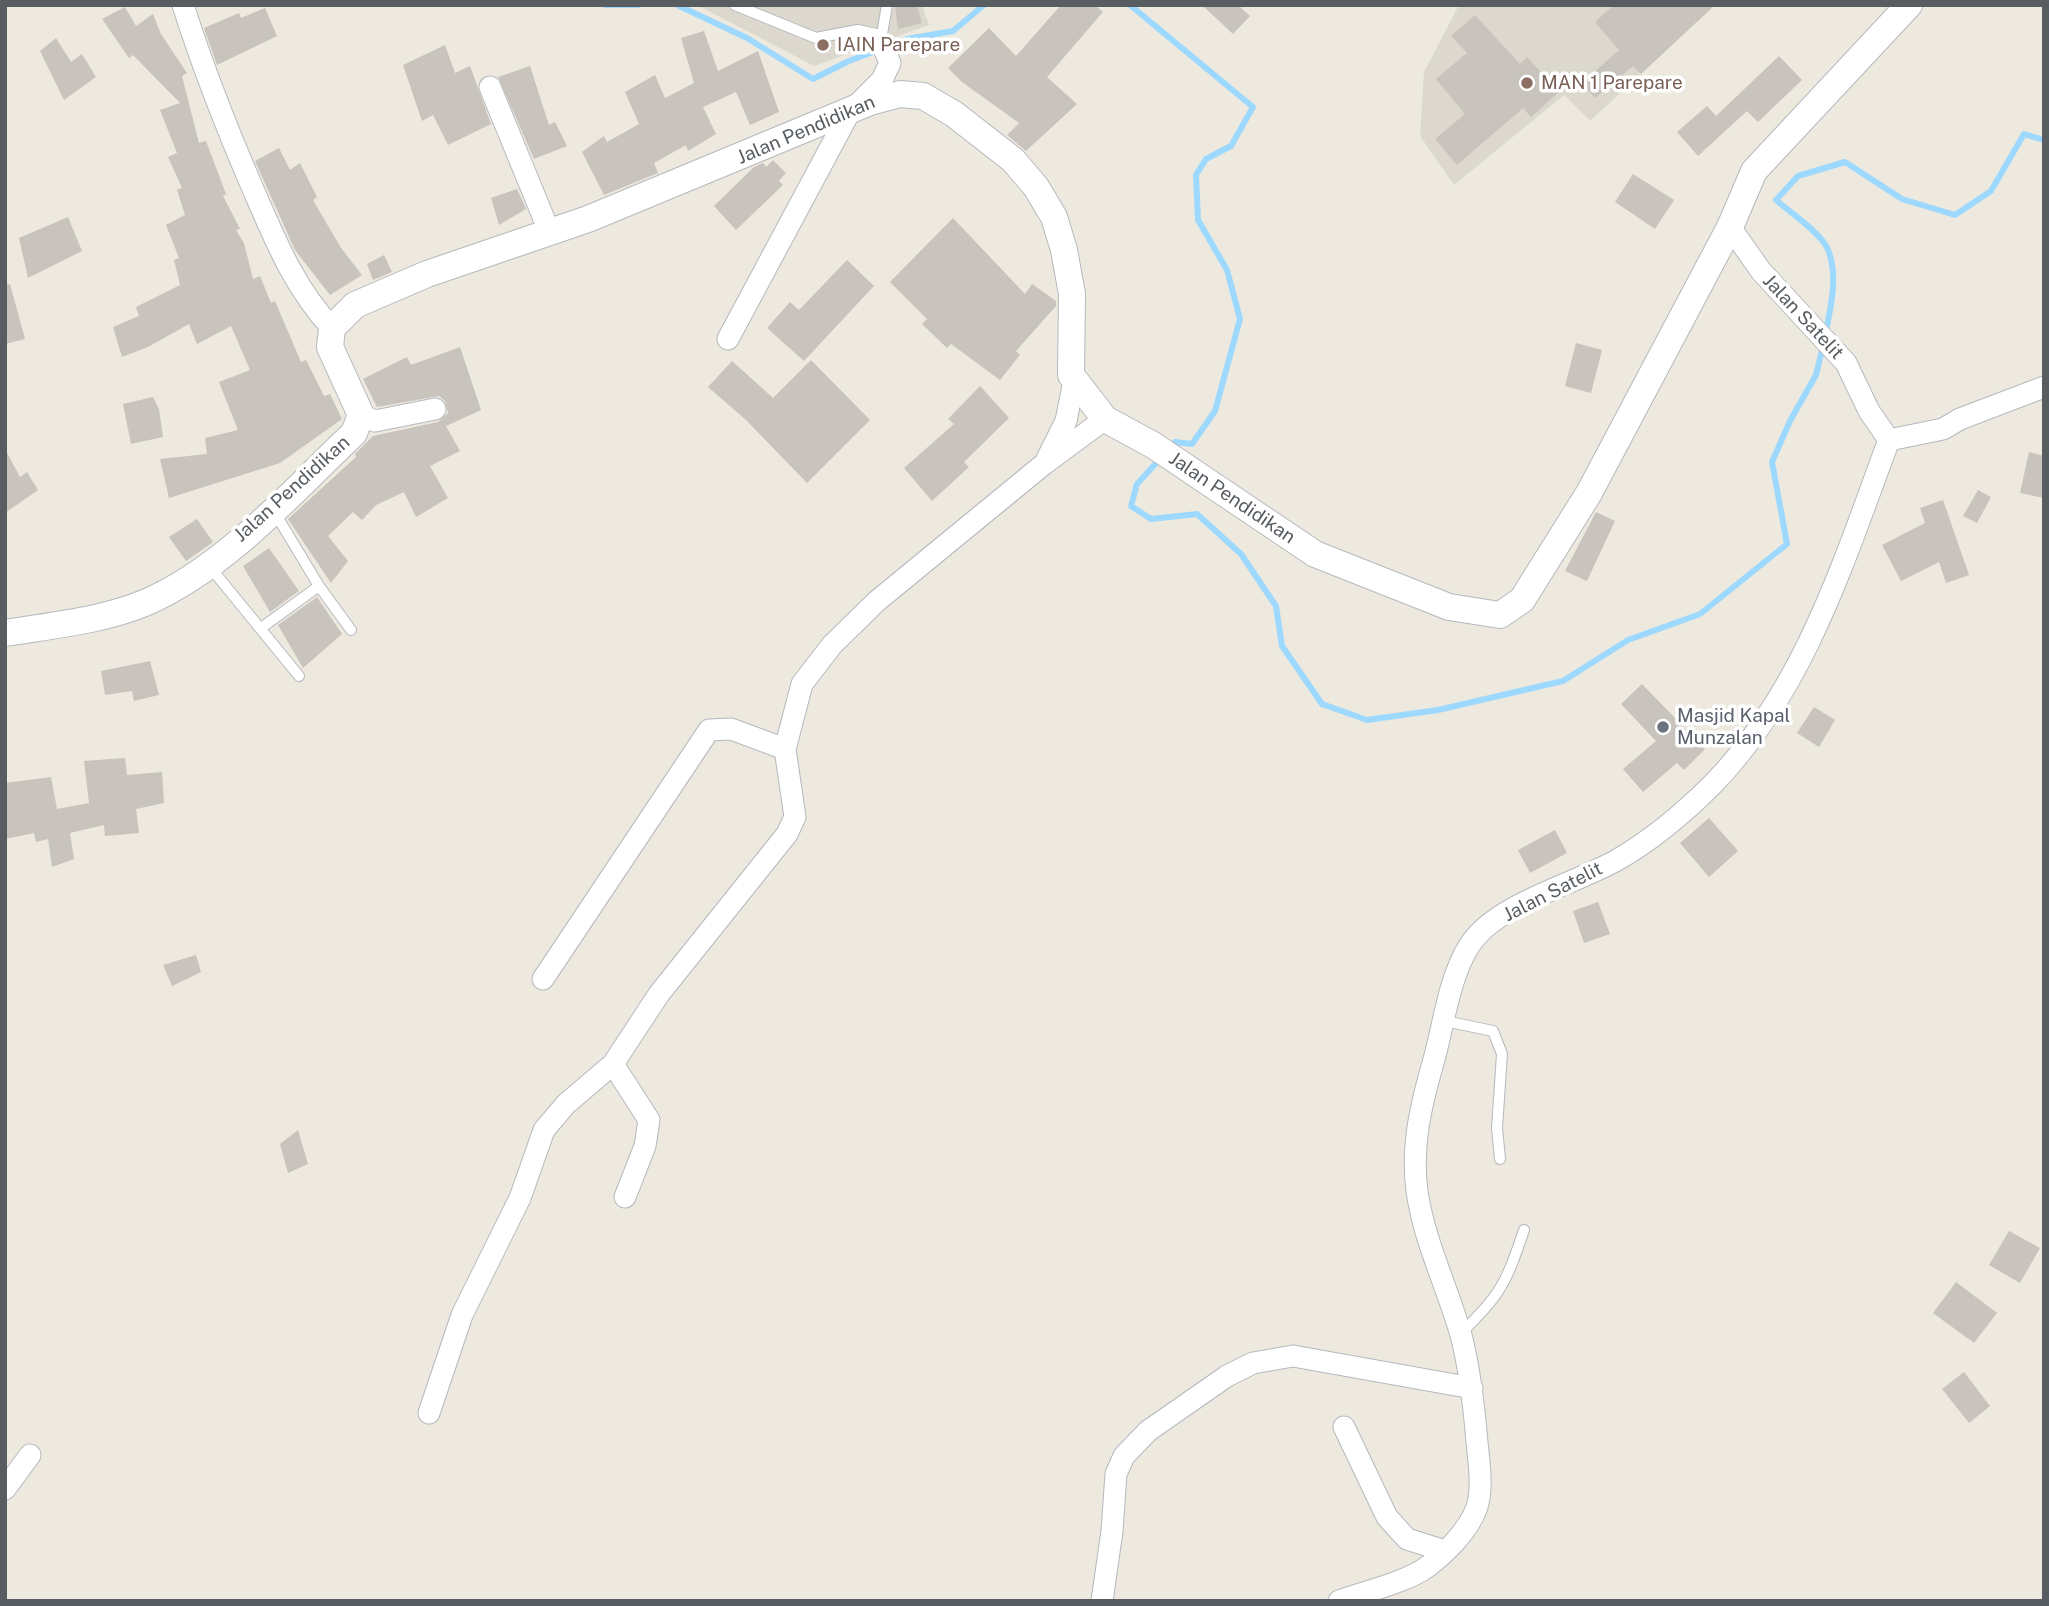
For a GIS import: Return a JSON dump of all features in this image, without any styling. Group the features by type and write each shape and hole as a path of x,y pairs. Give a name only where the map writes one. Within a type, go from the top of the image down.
{"street":[{"path":"183,5 211,91 283,257 302,292 331,328"},
{"name":"Jalan Pendidikan","path":"5,633 100,618 145,602 178,586 273,510 354,433 361,415 330,346 331,328 355,305 427,274 588,219 884,97 923,96 954,114 1021,169 1054,217 1064,250 1072,294 1071,375 1105,419 1153,445 1315,554 1449,607 1500,615 1522,600 1589,493 1730,227 1754,171 1909,5"},
{"path":"728,339 849,113 882,80 884,47"},
{"path":"489,87 549,231"},
{"name":"Jalan Satelit","path":"1339,1601 1424,1570 1467,1527 1478,1497 1478,1454 1472,1388 1460,1334 1429,1246 1417,1192 1414,1152 1421,1106 1458,968 1471,942 1488,927 1506,914 1617,860 1661,830 1711,786 1738,756 1763,722 1820,623 1889,440 1868,411 1846,363 1761,271 1730,227"},
{"path":"1044,464 1066,421 1074,381"},
{"path":"1889,440 1943,429 1960,419 2044,387"},
{"path":"361,415 375,421 435,409"},
{"path":"429,1413 462,1315 520,1198 544,1130 565,1104 613,1064 659,994 787,834 795,817 785,749 802,684 832,645 877,601 1044,464 1105,419"},
{"path":"543,979 709,730 731,729 785,749"},
{"path":"613,1064 649,1120 645,1146 625,1197"},
{"path":"1101,1601 1112,1531 1116,1474 1124,1457 1148,1431 1227,1376 1253,1363 1293,1356 1472,1388"},
{"path":"1344,1427 1387,1517 1407,1539 1445,1551"},
{"path":"5,1489 30,1455"}],"lane":[{"path":"735,5 816,38 858,30 884,47 887,5"},
{"path":"273,510 319,586 351,630"},
{"path":"208,564 299,676"},
{"path":"261,628 319,586"},
{"path":"1445,1021 1493,1031 1501,1047 1497,1128 1500,1159"},
{"path":"1460,1334 1493,1302 1509,1276 1524,1230"}],"shaded area":[{"name":"IAIN Parepare","path":"697,5 922,5 929,25 814,66"},
{"name":"MAN 1 Parepare","path":"1459,5 1715,5 1590,121 1564,95 1454,185 1420,136 1424,72"}],"building":[{"path":"895,5 917,5 922,23 898,29"},
{"path":"1061,5 1095,5 1103,12 1047,77 1077,104 1026,151 1007,135 1019,123 962,82 948,68 989,28 1016,56"},
{"path":"1202,5 1238,5 1250,16 1233,34"},
{"path":"1614,5 1715,5 1641,74 1633,66 1595,98 1582,83 1619,50 1595,22"},
{"path":"125,7 136,26 153,14 161,34 187,73 182,76 199,143 206,141 226,194 223,196 240,229 236,230 244,243 253,279 260,276 271,303 275,301 301,362 306,360 324,396 330,394 342,419 280,463 169,498 160,459 207,454 205,438 238,430 219,382 250,370 231,326 197,344 189,324 148,347 122,357 113,327 139,316 136,307 180,285 174,260 179,258 166,225 185,215 177,190 182,188 168,157 177,153 160,110 180,103 133,55 129,58 102,19"},
{"path":"265,8 277,36 217,65 204,28 239,13 241,18"},
{"path":"1475,15 1520,64 1527,57 1559,92 1531,117 1523,108 1457,165 1435,139 1465,114 1436,79 1467,53 1451,36"},
{"path":"704,31 718,71 758,51 779,112 750,125 736,92 703,107 716,134 688,151 686,145 654,163 658,173 604,195 582,152 604,136 607,142 639,124 625,92 655,75 665,98 694,83 681,38"},
{"path":"56,38 71,62 82,54 96,77 64,100 40,51"},
{"path":"445,45 455,73 470,66 491,124 448,145 433,115 422,121 403,65"},
{"path":"1779,56 1802,80 1758,122 1747,111 1698,156 1677,132 1707,106 1716,116"},
{"path":"530,66 549,125 555,122 567,146 534,159 498,77"},
{"path":"279,148 290,170 300,163 317,197 313,200 341,248 362,275 330,295 295,250 255,161"},
{"path":"773,160 786,173 779,181 783,185 736,230 714,206 754,167 763,163 766,167"},
{"path":"1633,174 1674,200 1655,229 1615,202"},
{"path":"517,189 526,209 499,225 491,198"},
{"path":"68,217 82,251 28,278 19,238"},
{"path":"953,218 1025,294 1032,284 1056,301 1056,306 1016,351 1020,355 1000,380 951,344 947,348 922,324 927,319 890,282"},
{"path":"384,255 392,272 373,280 367,264"},
{"path":"847,260 874,286 804,361 767,328 790,302 799,310"},
{"path":"10,284 25,339 5,344 5,285"},
{"path":"1576,343 1602,350 1591,393 1565,386"},
{"path":"460,347 481,410 446,426 460,451 430,466 448,498 416,517 404,492 376,505 362,520 353,512 328,536 348,561 331,583 288,519 356,457 355,454 373,436 438,422 448,413 445,401 439,396 377,407 363,379 407,357 411,365"},
{"path":"811,360 870,420 807,483 746,420 708,387 732,361 773,398"},
{"path":"980,386 1009,418 964,462 969,467 932,501 904,468 954,424 948,419"},
{"path":"153,397 159,409 163,437 131,444 123,404"},
{"path":"5,449 20,477 27,472 38,490 5,513"},
{"path":"2029,452 2044,456 2044,498 2020,493"},
{"path":"1978,490 1991,497 1977,523 1963,516"},
{"path":"1943,500 1969,575 1946,583 1939,562 1901,581 1882,545 1925,523 1920,508"},
{"path":"1596,512 1615,521 1587,581 1565,571"},
{"path":"197,519 213,542 186,561 169,537"},
{"path":"269,548 299,591 270,612 243,566"},
{"path":"317,597 342,634 303,668 278,625"},
{"path":"150,661 159,695 134,701 132,691 105,695 101,671"},
{"name":"Masjid Kapal Munzalan","path":"1642,684 1705,749 1684,770 1677,763 1643,792 1623,769 1656,741 1621,704"},
{"path":"1814,707 1835,720 1819,747 1797,733"},
{"path":"125,758 127,775 162,772 164,803 136,809 139,833 105,836 104,825 70,833 74,859 52,867 48,839 36,842 34,833 5,839 5,783 51,777 57,809 89,803 84,761"},
{"path":"1709,818 1738,851 1709,877 1680,843"},
{"path":"1555,830 1567,853 1530,873 1518,850"},
{"path":"1598,902 1610,934 1584,943 1573,911"},
{"path":"196,955 201,972 172,986 163,965"},
{"path":"298,1130 308,1164 288,1173 280,1144"},
{"path":"2009,1231 2040,1248 2020,1283 1989,1265"},
{"path":"1956,1282 1997,1313 1974,1343 1933,1313"},
{"path":"1964,1372 1990,1406 1969,1423 1942,1389"}],"waterway":[{"path":"605,5 638,5"},
{"path":"677,5 747,38 813,79 849,61 907,39 953,31 984,5"},
{"path":"1130,5 1253,107 1231,146 1206,159 1196,175 1198,220 1227,270 1240,319 1215,411 1192,444 1175,442 1169,448"},
{"path":"1825,335 1833,289 1830,254 1815,232 1776,200 1798,176 1845,162 1902,199 1955,215 1991,191 2024,134 2044,140"},
{"path":"1160,459 1137,484 1131,506 1151,519 1197,514 1241,554 1276,606 1282,646 1322,704 1367,720 1438,710 1563,681 1628,640 1700,614 1787,544 1772,462 1790,421 1816,375 1823,346"}],"place":[{"name":"IAIN Parepare","path":"823,45"},
{"name":"MAN 1 Parepare","path":"1527,83"},
{"name":"Masjid Kapal Munzalan","path":"1663,727"}]}
